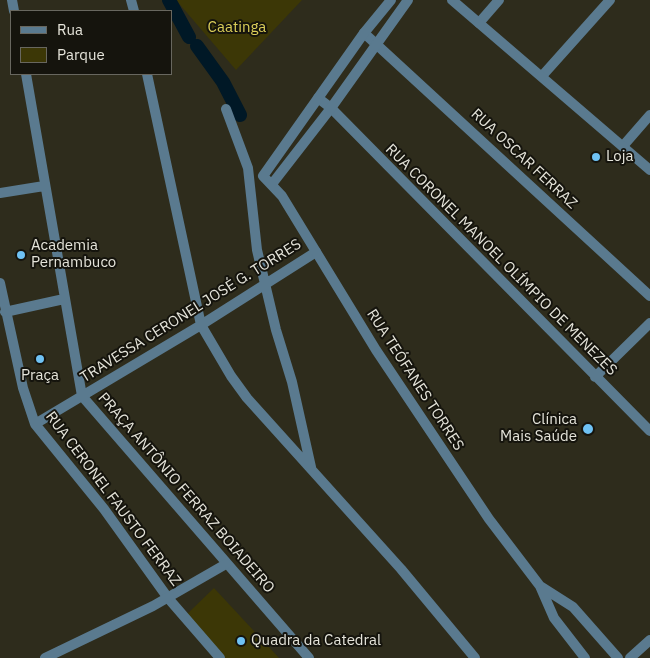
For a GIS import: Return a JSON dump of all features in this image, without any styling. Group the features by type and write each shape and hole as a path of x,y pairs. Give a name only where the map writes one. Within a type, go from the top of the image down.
{"street":[{"path":"263,176 364,33 391,0"},
{"path":"272,184 331,108 408,0"},
{"path":"452,0 650,170"},
{"path":"479,23 499,0"},
{"path":"542,76 610,0"},
{"name":"RUA OSCAR FERRAZ","path":"364,33 650,296"},
{"name":"PRAÇA ANTÔNIO FERRAZ BOIADEIRO","path":"26,75 82,396 309,658"},
{"path":"147,75 201,325 231,376 247,398 426,598 475,658"},
{"name":"RUA CORONEL MANOEL OLÍMPIO DE MENEZES","path":"318,98 331,108 594,377 650,431"},
{"path":"226,109 248,168 254,233 264,284 292,382 311,468"},
{"path":"623,146 650,116"},
{"name":"RUA TEÓFANES TORRES","path":"248,168 263,176 272,184 376,350 488,519 540,586"},
{"path":"0,193 44,186"},
{"name":"TRAVESSA CERONEL JOSÉ G. TORRES","path":"35,424 201,325 316,252"},
{"name":"RUA CERONEL FAUSTO FERRAZ","path":"0,283 23,388 35,424 104,509 168,598 220,658"},
{"path":"5,312 64,299"},
{"path":"594,377 650,323"},
{"path":"45,658 168,598 226,564"},
{"path":"540,586 554,618 585,658"},
{"path":"540,586 573,607 618,658"},
{"path":"630,658 650,640"}],"green space":[{"name":"Caatinga","path":"176,0 302,0 236,70"},
{"path":"214,588 279,658 222,658 184,617"}],"waterway":[{"path":"169,0 189,37"},
{"path":"197,46 223,82 240,115"}],"place":[{"name":"Loja","path":"596,157"},
{"name":"Academia Pernambuco","path":"21,255"},
{"name":"Praça","path":"40,359"},
{"name":"Clínica Mais Saúde","path":"588,429"},
{"name":"Quadra da Catedral","path":"241,641"}]}
